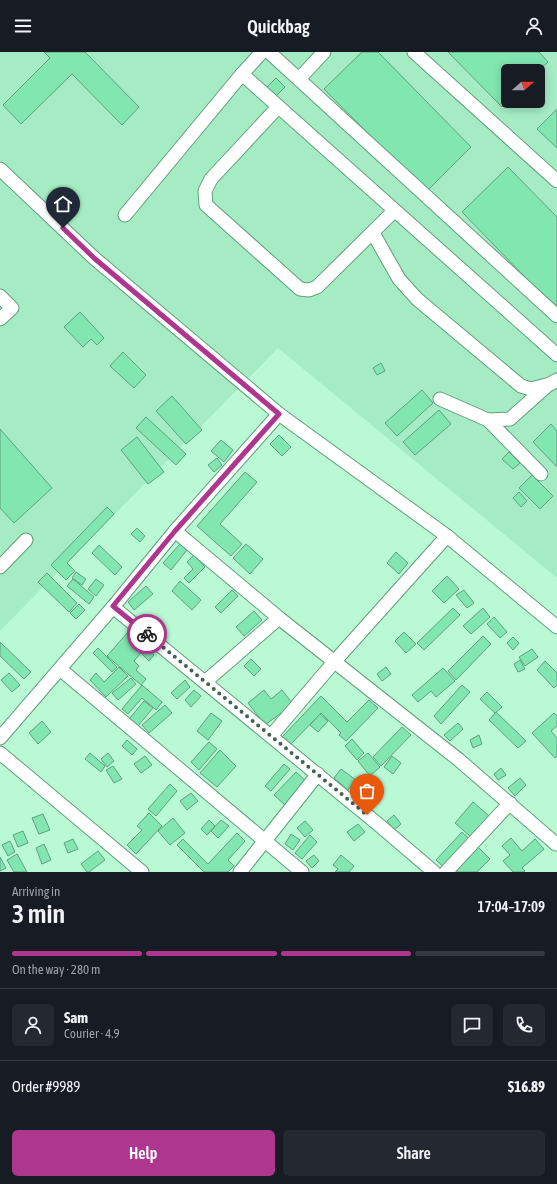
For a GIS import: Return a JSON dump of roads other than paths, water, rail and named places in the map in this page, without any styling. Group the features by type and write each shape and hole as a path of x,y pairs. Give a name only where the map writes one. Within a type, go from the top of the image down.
{"street":[{"path":"269,52 557,316"},
{"path":"299,79 324,52"},
{"path":"414,52 557,181"},
{"path":"125,215 242,74 255,55"},
{"path":"242,74 394,211 556,353"},
{"path":"278,107 211,179 205,191 206,205 300,289 308,290 317,287 394,211"},
{"path":"0,169 94,258 279,414 447,536 557,627"},
{"path":"373,233 399,279 417,299 521,386 531,388 553,382"},
{"path":"0,296 12,308 0,319"},
{"path":"488,420 510,420 553,382"},
{"path":"440,399 488,420 541,474"},
{"path":"0,738 60,669 175,531 279,414"},
{"path":"508,441 510,420"},
{"path":"175,531 279,618 459,760 556,844"},
{"path":"271,736 334,662 447,536"},
{"path":"0,567 26,540"},
{"path":"113,606 318,774 434,872"},
{"path":"205,682 279,618"},
{"path":"60,669 302,872"},
{"path":"0,753 142,872"},
{"path":"240,872 318,774"},
{"path":"446,872 510,803"}]}
